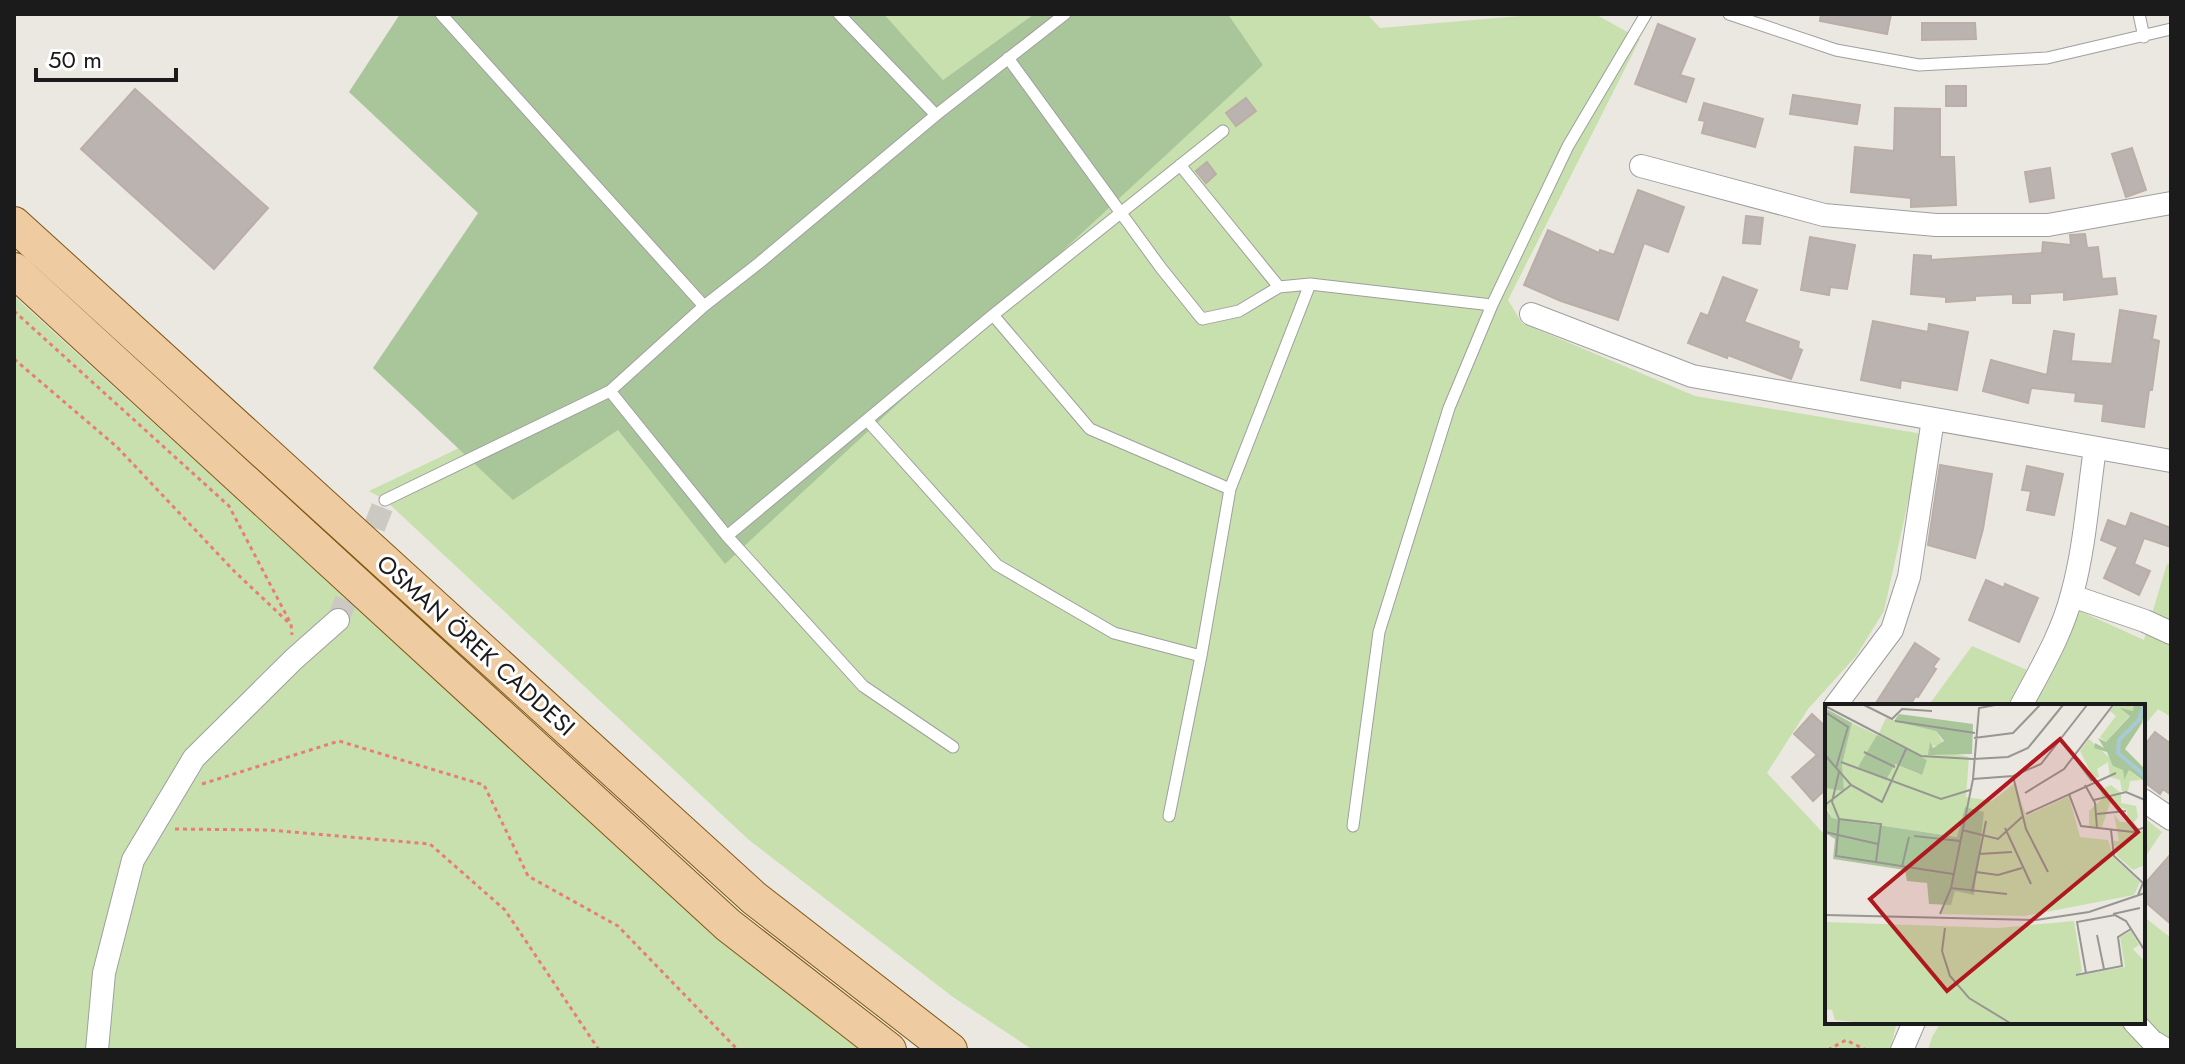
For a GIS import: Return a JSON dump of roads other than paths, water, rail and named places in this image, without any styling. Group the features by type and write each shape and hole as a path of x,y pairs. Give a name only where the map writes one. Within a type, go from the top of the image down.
{"main road":[{"name":"OSMAN ÖREK CADDESI","path":"14,224 754,898 950,1050"},
{"name":"OSMAN ÖREK CADDESI","path":"14,270 728,925 889,1050"}],"street":[{"path":"1641,166 1824,215 1936,225 2048,225 2171,203"},
{"path":"1531,314 1692,376 2171,461"},
{"path":"1836,704 1892,630 1909,577 1933,419"},
{"path":"2022,704 2060,630 2072,596 2095,448"},
{"path":"2072,596 2171,633"},
{"path":"97,1050 104,973 133,860 194,758 338,620"},
{"path":"2145,801 2171,819"},
{"path":"1902,1050 1913,1024"},
{"path":"2136,1024 2152,1041 2167,1050"}],"lane":[{"path":"441,14 704,306"},
{"path":"839,14 936,115"},
{"path":"385,500 610,391 704,306 936,115 1065,14"},
{"path":"1353,826 1379,632 1449,408 1492,305 1568,146 1646,14"},
{"path":"1729,14 1836,50 1919,65 2047,58 2171,29"},
{"path":"2139,14 2144,37"},
{"path":"1008,58 1161,268 1202,319 1239,311 1279,287 1310,284 1492,305"},
{"path":"727,536 993,315 1223,131"},
{"path":"1180,165 1279,287"},
{"path":"1169,816 1230,489 1310,284"},
{"path":"993,315 1090,429 1230,489"},
{"path":"610,391 727,536 863,686 953,747"},
{"path":"867,420 997,565 1114,633 1201,656"}],"tunnel":[{"path":"338,620 385,500"}]}
